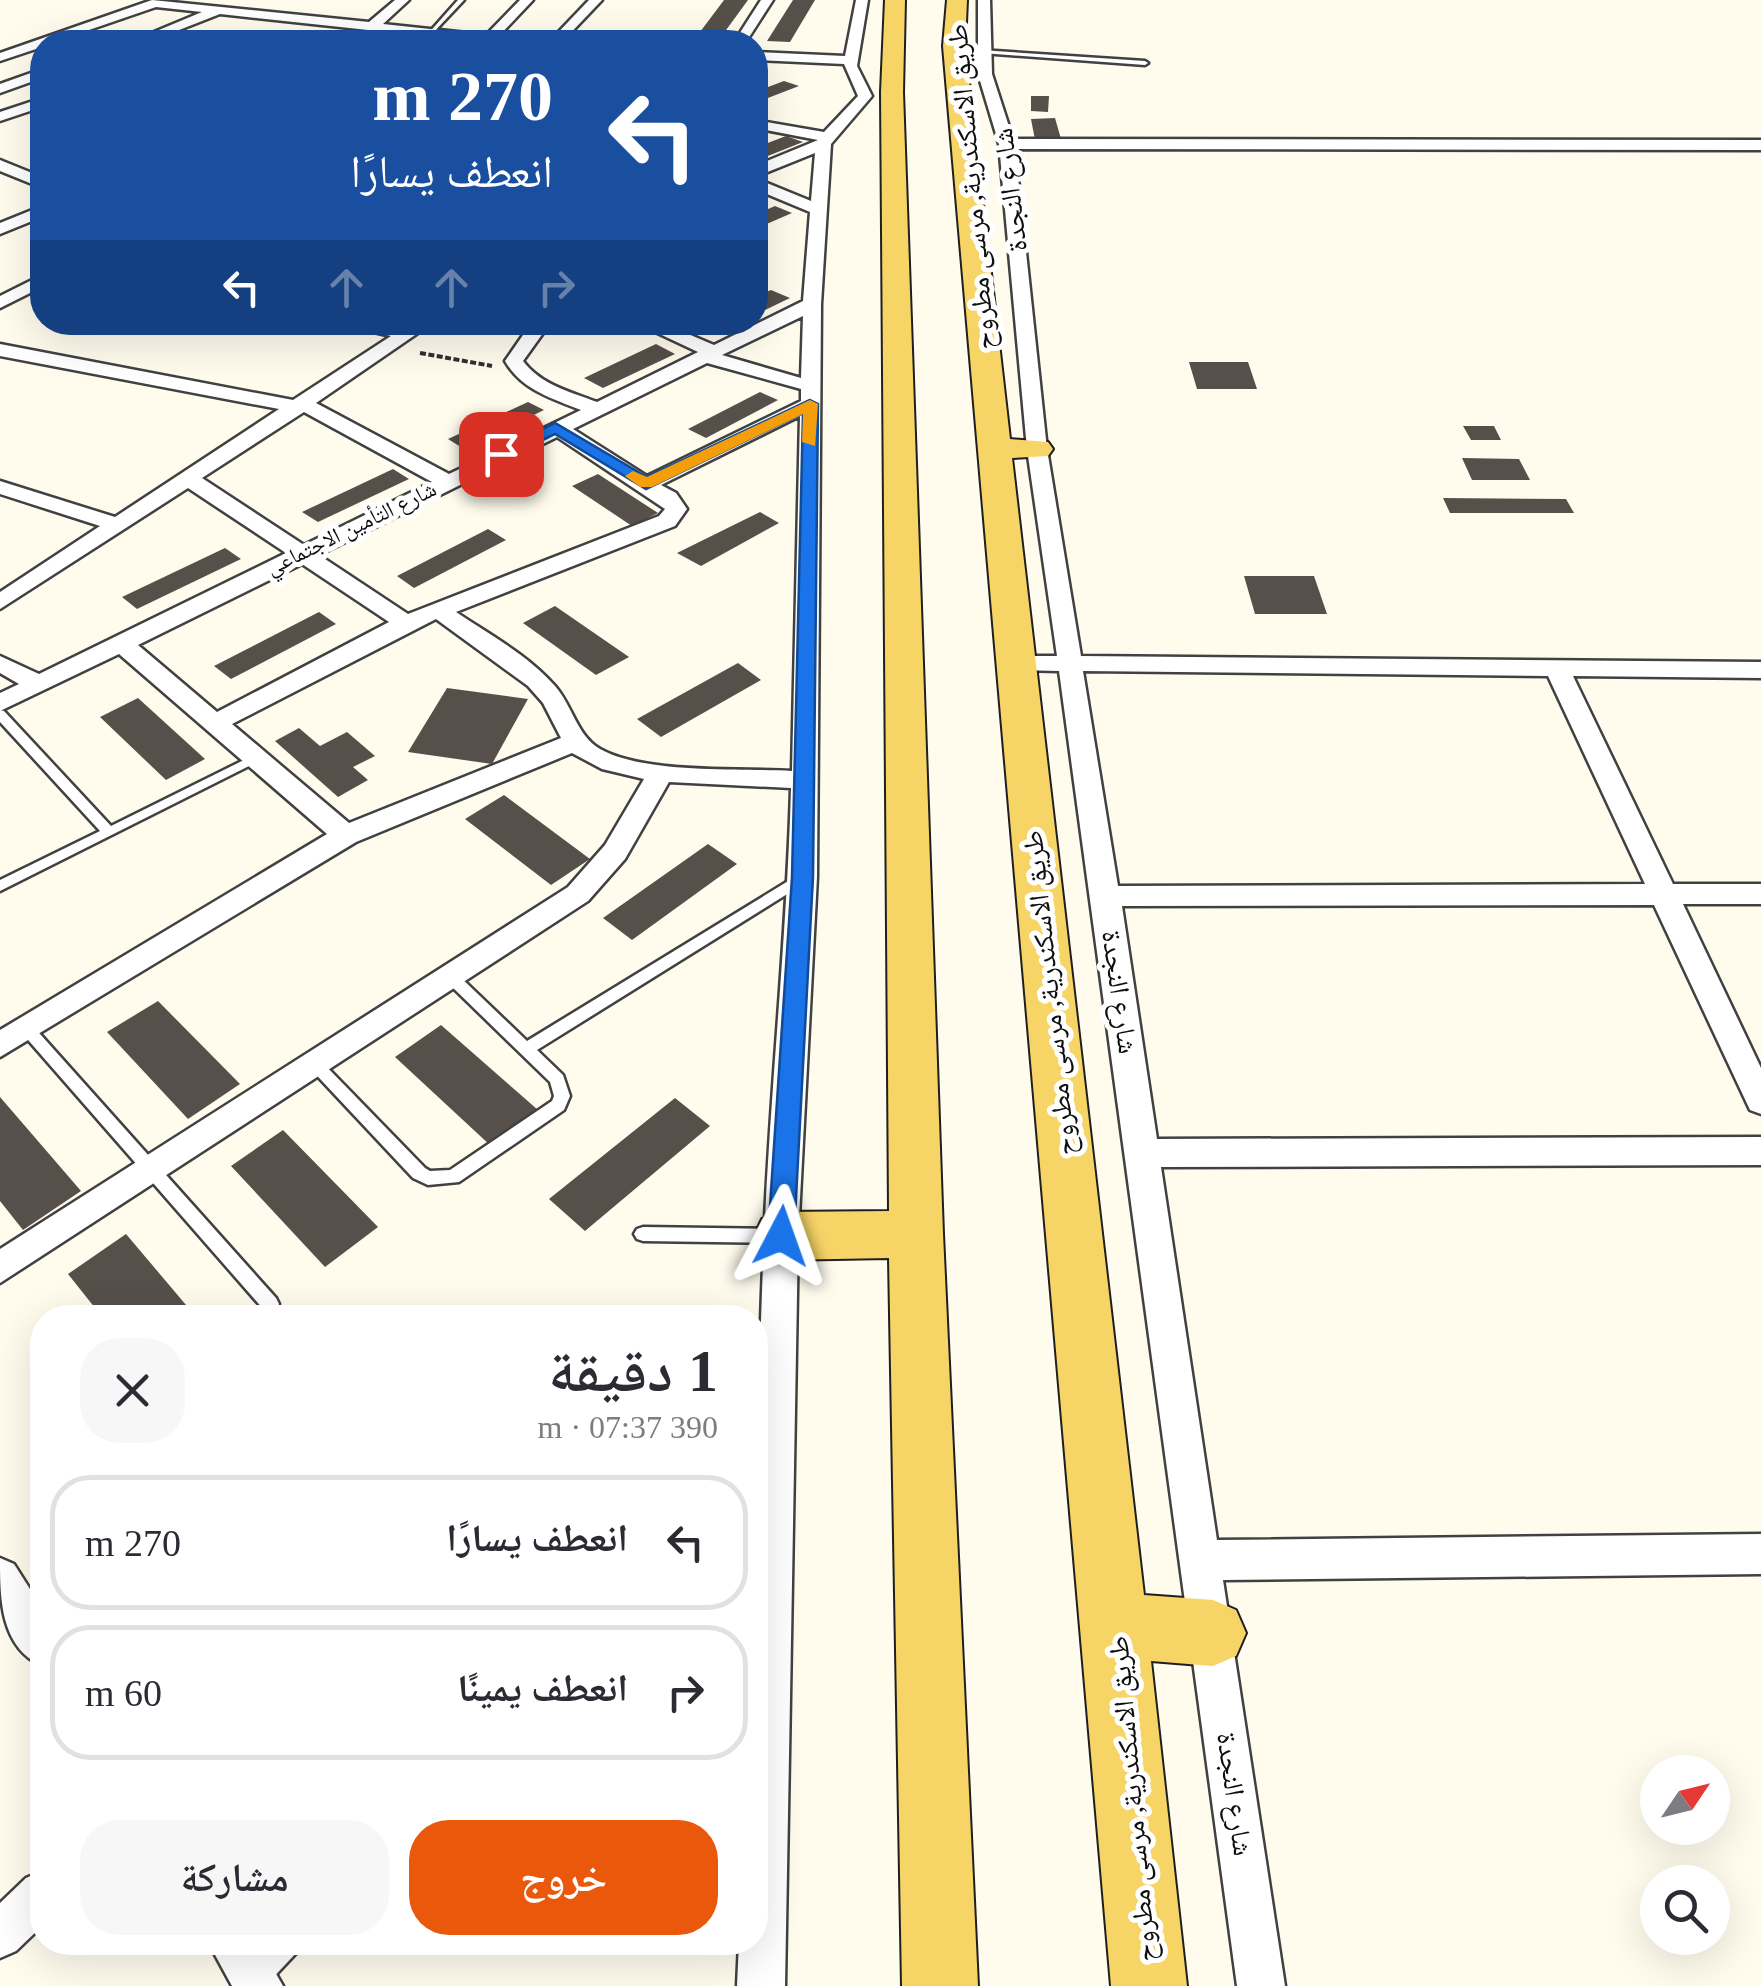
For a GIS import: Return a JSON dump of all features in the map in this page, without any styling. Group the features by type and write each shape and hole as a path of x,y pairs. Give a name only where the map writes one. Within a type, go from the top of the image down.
{"main road":[{"path":"896,0 877,98 940,1986"},
{"name":"طريق الاسكندرية, مرسى مطروح","path":"969,36 1016,448 1014,663 1116,1626 1149,1986"},
{"path":"781,1236 916,1234"},
{"path":"1116,1626 1213,1633"}],"street":[{"path":"371,27 403,0"},
{"path":"498,30 527,0"},
{"path":"567,30 596,0"},
{"path":"748,30 767,0"},
{"path":"768,166 825,141 877,98 864,90 852,70 862,0"},
{"name":"شارع النجدة","path":"984,0 969,36 1007,144 1016,448 1070,664 1261,1986"},
{"path":"78,30 160,2 399,30"},
{"path":"168,30 218,10"},
{"path":"306,20 319,10"},
{"path":"256,30 284,18"},
{"path":"312,30 329,22"},
{"path":"1,57 30,47"},
{"path":"1,57 30,60"},
{"path":"768,57 851,60"},
{"path":"0,89 30,77"},
{"path":"4,112 30,105"},
{"path":"4,112 30,120"},
{"path":"768,127 825,141"},
{"path":"768,1724 781,1236 803,877 812,304 825,141"},
{"path":"1007,144 1761,145"},
{"path":"1740,145 1761,166"},
{"path":"1,166 30,178"},
{"path":"768,188 820,210"},
{"path":"0,229 30,216"},
{"path":"0,303 30,287"},
{"name":"شارع التأمين الاجتماعي","path":"768,325 812,304"},
{"path":"0,602 407,335"},
{"path":"533,335 514,361 518,370 538,384 595,408"},
{"path":"670,335 810,395"},
{"name":"شارع التأمين الاجتماعي","path":"0,703 746,335"},
{"path":"0,350 301,406 446,482"},
{"path":"646,484 810,395"},
{"path":"215,722 406,623 667,521 676,509 674,503 646,484 555,428"},
{"path":"189,479 406,623"},
{"path":"0,487 118,526"},
{"path":"437,609 534,679 558,708 574,742 610,763 804,780"},
{"path":"120,642 346,836"},
{"path":"1014,663 1761,670"},
{"path":"0,664 37,683"},
{"path":"1558,670 1761,1101"},
{"path":"0,1045 346,836 574,742"},
{"path":"0,1268 552,912 599,874 662,770"},
{"path":"1106,896 1761,894"},
{"path":"1143,1152 1761,1151"},
{"path":"1202,1560 1761,1554"},
{"path":"0,1578 30,1625"},
{"path":"0,1936 30,1906"},
{"path":"761,1986 762,1955"}],"lane":[{"path":"433,30 461,0"},
{"path":"969,36 1144,63"},
{"path":"0,714 109,832"},
{"path":"0,886 257,758"},
{"path":"526,1049 803,877"},
{"path":"315,1065 419,1172 440,1180 453,1176 558,1106 562,1087 452,978"},
{"path":"28,1028 270,1304"},
{"path":"643,1234 781,1236"},
{"path":"248,1970 271,1955"}],"path":[{"path":"390,347 518,370"}],"building":[{"path":"724,0 748,0 726,30 702,30"},
{"path":"793,0 815,0 790,42 768,39"},
{"path":"784,81 799,86 768,98 768,87"},
{"path":"1031,96 1049,96 1048,112 1031,111"},
{"path":"1055,118 1061,139 1035,140 1031,119"},
{"path":"786,136 803,142 768,156 768,143"},
{"path":"775,206 792,213 768,223 768,209"},
{"path":"771,290 790,298 768,309"},
{"path":"656,344 675,354 603,388 584,378"},
{"path":"1189,362 1248,362 1257,389 1197,389"},
{"path":"760,392 778,400 706,438 688,429"},
{"path":"528,402 544,410 464,449 448,439"},
{"path":"1463,426 1494,426 1501,440 1471,440"},
{"path":"1462,458 1519,459 1530,480 1472,480"},
{"path":"393,469 409,479 318,522 302,512"},
{"path":"598,474 658,513 632,526 572,486"},
{"path":"1443,498 1566,499 1574,513 1450,513"},
{"path":"760,512 779,523 701,566 677,553"},
{"path":"488,529 506,540 414,588 397,576"},
{"path":"225,548 241,559 137,609 122,597"},
{"path":"1244,576 1314,576 1327,614 1255,614"},
{"path":"555,606 629,657 596,675 523,623"},
{"path":"319,612 336,624 231,679 214,666"},
{"path":"738,663 761,680 661,737 637,719"},
{"path":"447,688 528,699 492,764 408,752"},
{"path":"138,698 205,759 166,780 100,717"},
{"path":"299,728 320,746 347,732 375,756 353,767 368,780 338,797 275,741"},
{"path":"504,795 590,859 551,885 465,819"},
{"path":"708,844 737,864 632,940 603,918"},
{"path":"158,1001 240,1084 188,1119 107,1032"},
{"path":"441,1025 538,1110 491,1146 395,1057"},
{"path":"0,1097 81,1191 23,1230 0,1201"},
{"path":"675,1098 710,1126 585,1231 549,1199"},
{"path":"283,1130 378,1227 325,1267 231,1166"},
{"path":"126,1234 186,1305 93,1305 68,1274"}],"slow traffic":[{"path":"633,476 646,484 810,404 809,442"}],"route":[{"path":"501,454 555,428 646,484 810,404 803,877 781,1236"}]}
